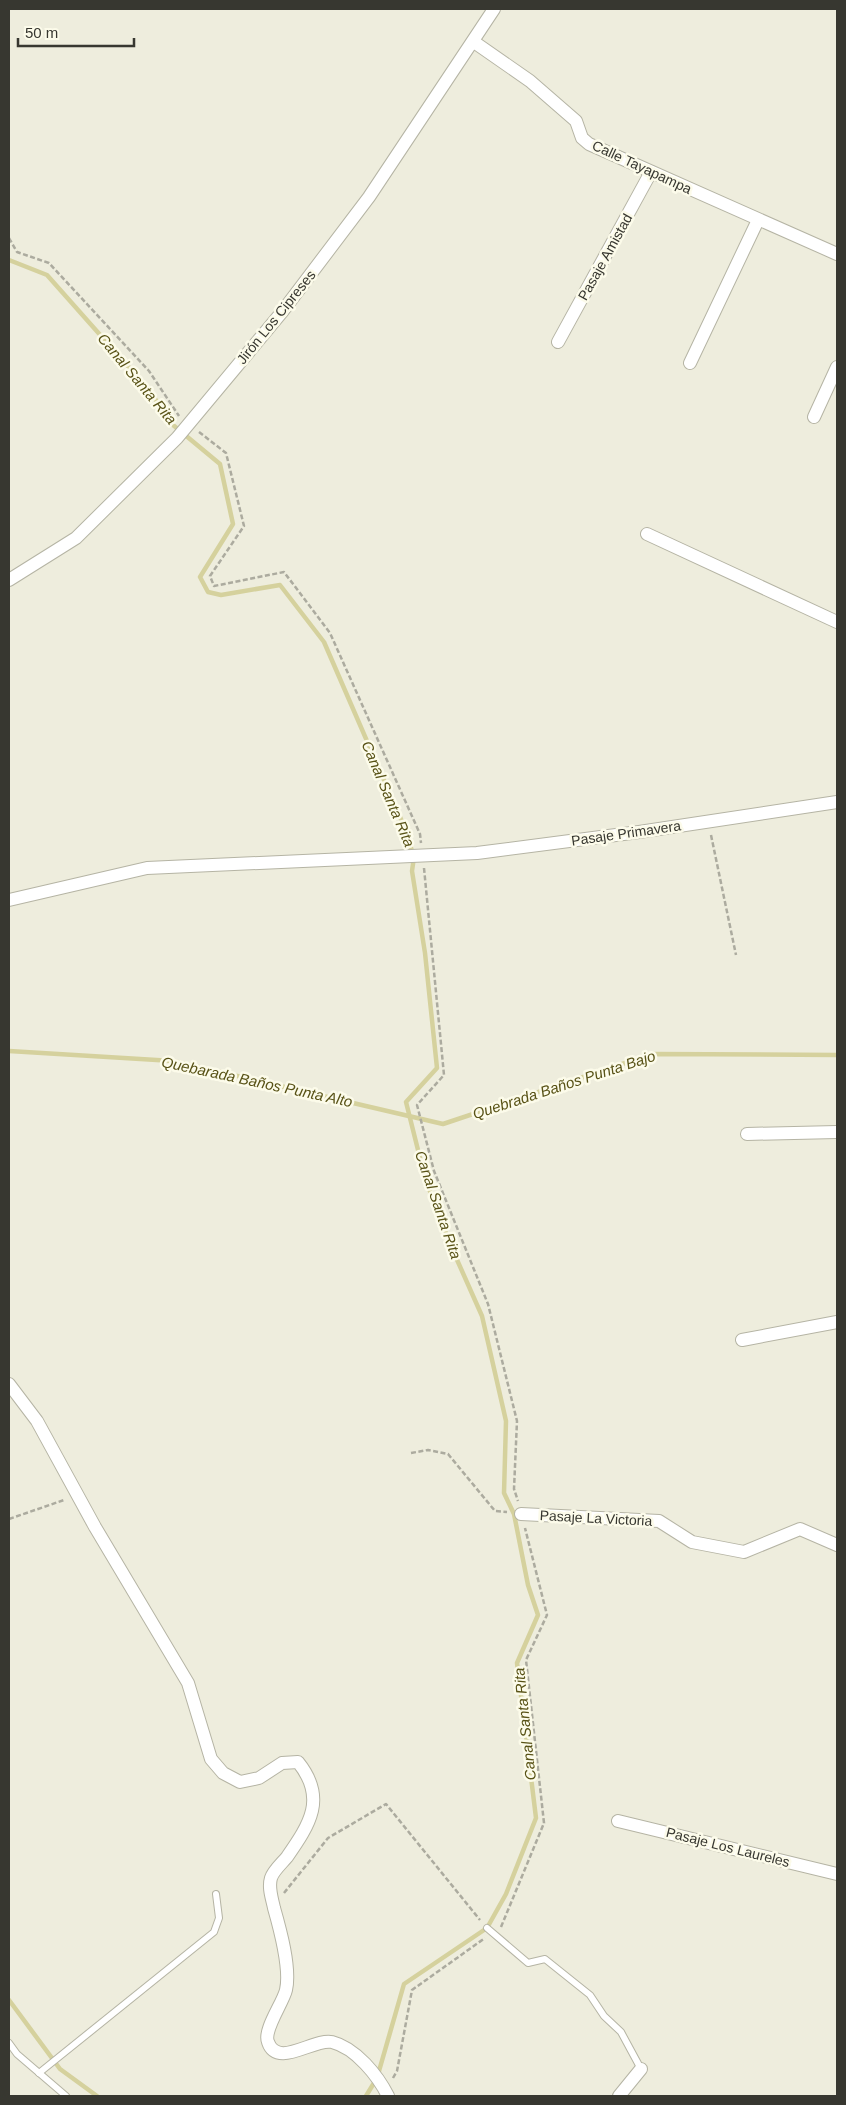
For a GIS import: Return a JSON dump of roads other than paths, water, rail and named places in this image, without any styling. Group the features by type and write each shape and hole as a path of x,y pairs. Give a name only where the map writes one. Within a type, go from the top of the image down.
{"street":[{"name":"Jirón Los Cipreses","path":"9,580 76,538 178,438 282,312 369,197 474,42 494,9"},
{"name":"Calle Tayapampa","path":"474,42 530,81 576,121 582,138 589,144 837,254"},
{"name":"Pasaje Amistad","path":"558,342 651,172"},
{"path":"690,363 758,220"},
{"path":"814,417 837,367"},
{"path":"647,534 837,622"},
{"name":"Pasaje Primavera","path":"9,900 147,868 476,853 708,822 837,802"},
{"path":"747,1134 837,1132"},
{"path":"742,1340 837,1322"},
{"path":"9,1384 37,1421 188,1683 211,1759 222,1773 240,1782 258,1778 282,1762 298,1762 308,1776 314,1798 310,1822 271,1878 270,1896 286,1960 286,1989 266,2034 268,2043 275,2052 288,2054 314,2044 332,2042 351,2051 377,2078 387,2094"},
{"name":"Pasaje La Victoria","path":"521,1514 659,1521 692,1542 744,1552 800,1529 837,1544"},
{"name":"Pasaje Los Laureles","path":"618,1820 837,1874"},
{"path":"619,2096 641,2069"}],"lane":[{"path":"39,2072 214,1932 219,1918 216,1894"},
{"path":"490,1931 528,1963 545,1959 590,1996 604,2016 621,2032 641,2069"},
{"path":"9,2043 17,2054 66,2096"}],"waterway":[{"name":"Canal Santa Rita","path":"9,260 47,275 149,390 173,425 220,464 233,524 200,577 208,592 221,595 280,585 324,642 403,824 414,857 412,871 425,953 437,1068 406,1102 425,1178 450,1244 482,1316 506,1421 504,1493 514,1514 528,1585 538,1615 517,1663 536,1818 506,1894 487,1928 404,1984 377,2078 366,2096"},
{"name":"Quebarada Baños Punta Alto","path":"9,1051 173,1061 443,1124 652,1054 837,1055"},
{"path":"9,2000 60,2069 97,2096"}],"water label":[{"name":"Quebrada Baños Punta Bajo","path":"564,1085"}]}
